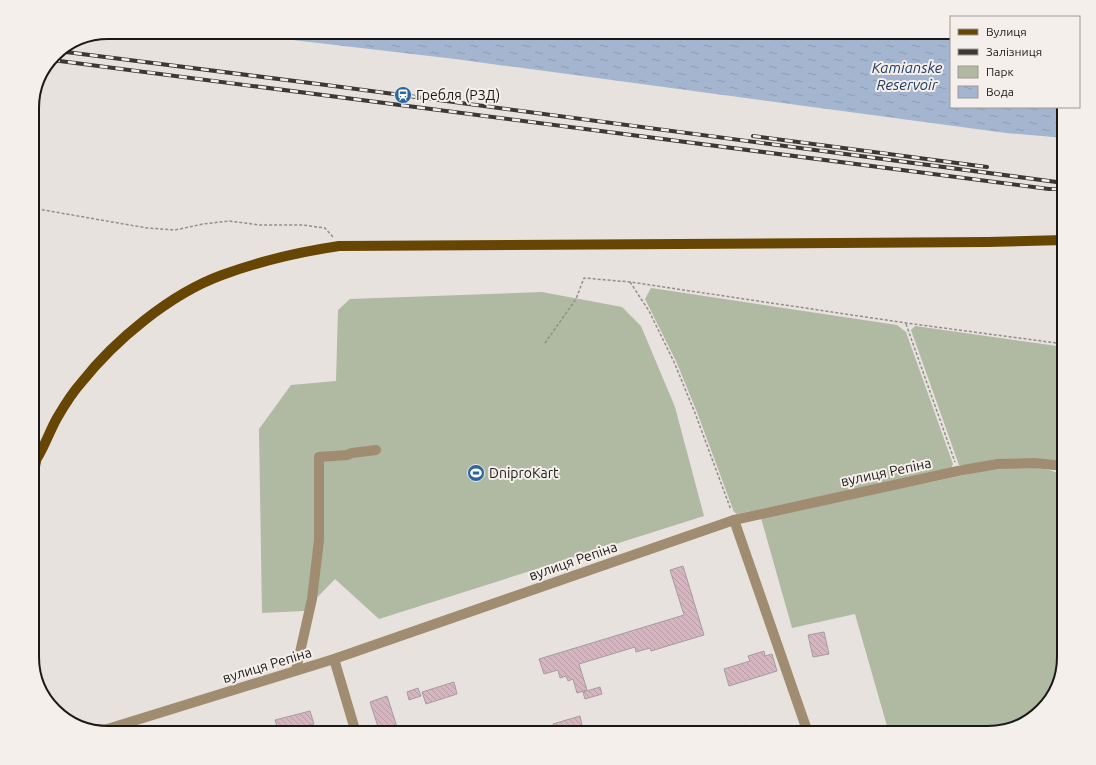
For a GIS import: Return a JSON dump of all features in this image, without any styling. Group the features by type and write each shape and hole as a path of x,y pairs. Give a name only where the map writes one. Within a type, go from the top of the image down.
{"main road":[{"path":"39,454 57,418 81,383 110,350 142,323 180,295 221,276 267,260 302,252 340,246 987,242 1057,240"}],"street":[{"path":"296,670 312,599 319,540 319,457 347,455 352,452 376,450"},
{"name":"вулиця Репіна","path":"117,726 334,659 734,520 958,471 997,464 1034,463 1057,465"},
{"path":"734,520 806,726"},
{"path":"334,659 354,726"}],"path":[{"path":"39,209 146,228 175,230 203,224 230,221 260,225 302,225 325,228 335,238 340,246"},
{"path":"545,343 576,299 584,278 630,282 906,323 1057,343"},
{"path":"630,282 649,311 674,362 695,413 734,520"},
{"path":"906,323 958,471"}],"green space":[{"path":"651,288 897,325 906,332 953,464 951,469 737,514 734,512 697,412 676,361 645,299"},
{"name":"DniproKart","path":"542,292 622,307 641,326 675,407 704,516 379,619 335,579 304,611 262,613 259,429 291,385 336,381 338,310 350,299"},
{"path":"915,326 1057,346 1057,461 996,459 964,466 959,465 911,330"},
{"path":"998,468 1042,468 1057,473 1057,657 1056,671 1050,688 1034,709 1023,717 1006,724 988,726 887,726 855,614 792,628 761,518"}],"water":[{"name":"Kamianske Reservoir","path":"285,39 950,39 950,108 1057,108 1057,137 1006,133 455,59"}],"building":[{"path":"683,566 704,635 651,651 650,648 636,652 635,647 579,664 587,690 577,693 573,679 568,681 566,676 560,678 558,670 544,674 539,659 684,615 670,570"},
{"path":"824,632 829,654 813,657 808,635"},
{"path":"764,651 765,656 772,654 777,671 729,686 724,669 750,661 748,656"},
{"path":"454,682 457,694 426,704 422,692"},
{"path":"600,687 602,694 585,699 583,692"},
{"path":"418,688 421,696 409,700 407,692"},
{"path":"387,696 397,726 378,726 370,702"},
{"path":"310,711 314,724 306,726 277,726 275,720"},
{"path":"580,716 582,725 553,726 553,724"}],"railway":[{"path":"68,52 1057,182"},
{"path":"58,61 1057,189"},
{"path":"753,136 987,167"}],"place":[{"name":"Гребля (РЗД)","path":"403,95"},
{"name":"DniproKart","path":"476,473"}]}
